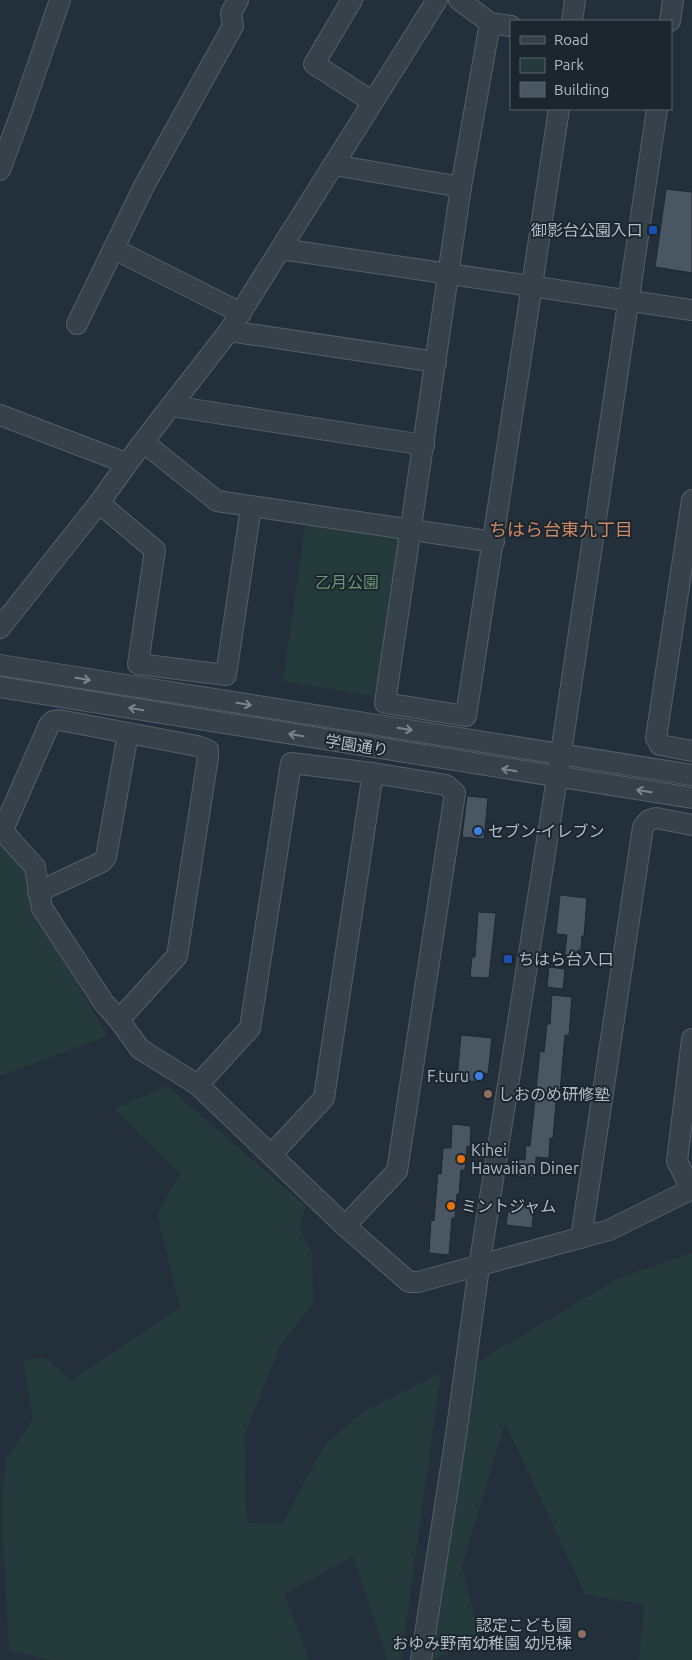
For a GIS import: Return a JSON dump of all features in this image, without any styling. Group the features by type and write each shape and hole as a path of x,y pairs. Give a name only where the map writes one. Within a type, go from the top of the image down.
{"street":[{"path":"0,170 60,0"},
{"path":"77,324 144,186 233,26 231,13 238,0"},
{"path":"352,0 314,64 373,102"},
{"path":"0,628 99,503 126,464 229,331 437,0"},
{"path":"459,0 490,23 510,26"},
{"path":"572,20 575,0"},
{"path":"670,20 673,0"},
{"path":"490,23 461,187 385,703 466,716 559,110"},
{"path":"421,1660 456,1435 479,1267 557,777 657,110"},
{"path":"334,165 461,187"},
{"path":"114,249 241,313"},
{"path":"281,249 692,310"},
{"path":"229,331 436,362"},
{"path":"171,406 424,445"},
{"path":"0,415 126,464"},
{"path":"143,442 217,501 494,542"},
{"path":"692,500 656,738 660,745 692,751"},
{"path":"99,503 154,550 138,664 226,675 251,507"},
{"name":"学園通り","path":"0,665 692,775"},
{"name":"学園通り","path":"0,687 692,798"},
{"path":"119,1020 177,956 208,750 128,732 59,720 54,721 49,725 2,829 34,867 42,908 104,1003 140,1049 198,1085 345,1226 409,1282 418,1282 479,1267 609,1230 692,1189 677,1161 692,1039"},
{"path":"38,892 102,862 106,856 128,732"},
{"path":"198,1085 250,1028 291,763 373,773 446,785 455,793 397,1171 345,1226"},
{"path":"271,1155 324,1098 373,773"},
{"path":"581,1238 643,827 649,820 656,818 692,825"}],"green space":[{"name":"乙月公園","path":"310,523 398,536 402,543 379,697 283,681 305,528"},
{"path":"0,837 27,870 35,913 108,1036 0,1076"},
{"path":"167,1086 306,1206 299,1226 312,1253 313,1304 281,1344 244,1437 247,1523 282,1524 324,1446 361,1413 441,1373 401,1660 388,1660 353,1556 285,1594 309,1660 52,1660 9,1650 2,1522 5,1460 33,1420 23,1360 44,1357 71,1381 180,1307 157,1214 180,1174 114,1109"},
{"path":"692,1254 692,1660 639,1660 644,1605 585,1594 505,1423 462,1566 481,1642 430,1660 466,1371 490,1354 619,1278"}],"building":[{"path":"666,189 692,192 692,273 655,267"},
{"path":"467,796 488,798 484,839 462,837"},
{"path":"560,895 587,898 584,936 582,936 581,950 578,950 577,961 564,960 567,935 556,934"},
{"path":"478,912 496,913 489,978 470,977 472,957 475,957"},
{"path":"549,967 565,969 563,989 547,987"},
{"path":"552,995 572,997 569,1035 565,1035 560,1091 557,1091 553,1138 550,1138 549,1158 536,1157 535,1177 513,1176 515,1159 525,1160 526,1145 530,1146 540,1051 544,1052 547,1024 550,1024"},
{"path":"461,1035 492,1038 488,1074 484,1073 483,1082 457,1080"},
{"path":"452,1124 471,1126 470,1147 467,1146 465,1170 461,1170 455,1218 452,1218 449,1255 429,1253 431,1220 434,1221 438,1173 441,1174 443,1148 451,1148"},
{"path":"511,1204 534,1206 532,1228 506,1225 508,1211 511,1212"}],"place":[{"name":"御影台公園入口","path":"653,230"},
{"name":"セブン-イレブン","path":"478,831"},
{"name":"ちはら台入口","path":"508,959"},
{"name":"F.turu","path":"479,1076"},
{"name":"しおのめ研修塾","path":"488,1094"},
{"name":"Kihei Hawaiian Diner","path":"461,1159"},
{"name":"ミントジャム","path":"451,1206"},
{"name":"認定こども園 おゆみ野南幼稚園 幼児棟","path":"582,1634"}],"district":[{"name":"ちはら台東九丁目","path":"561,529"}]}
